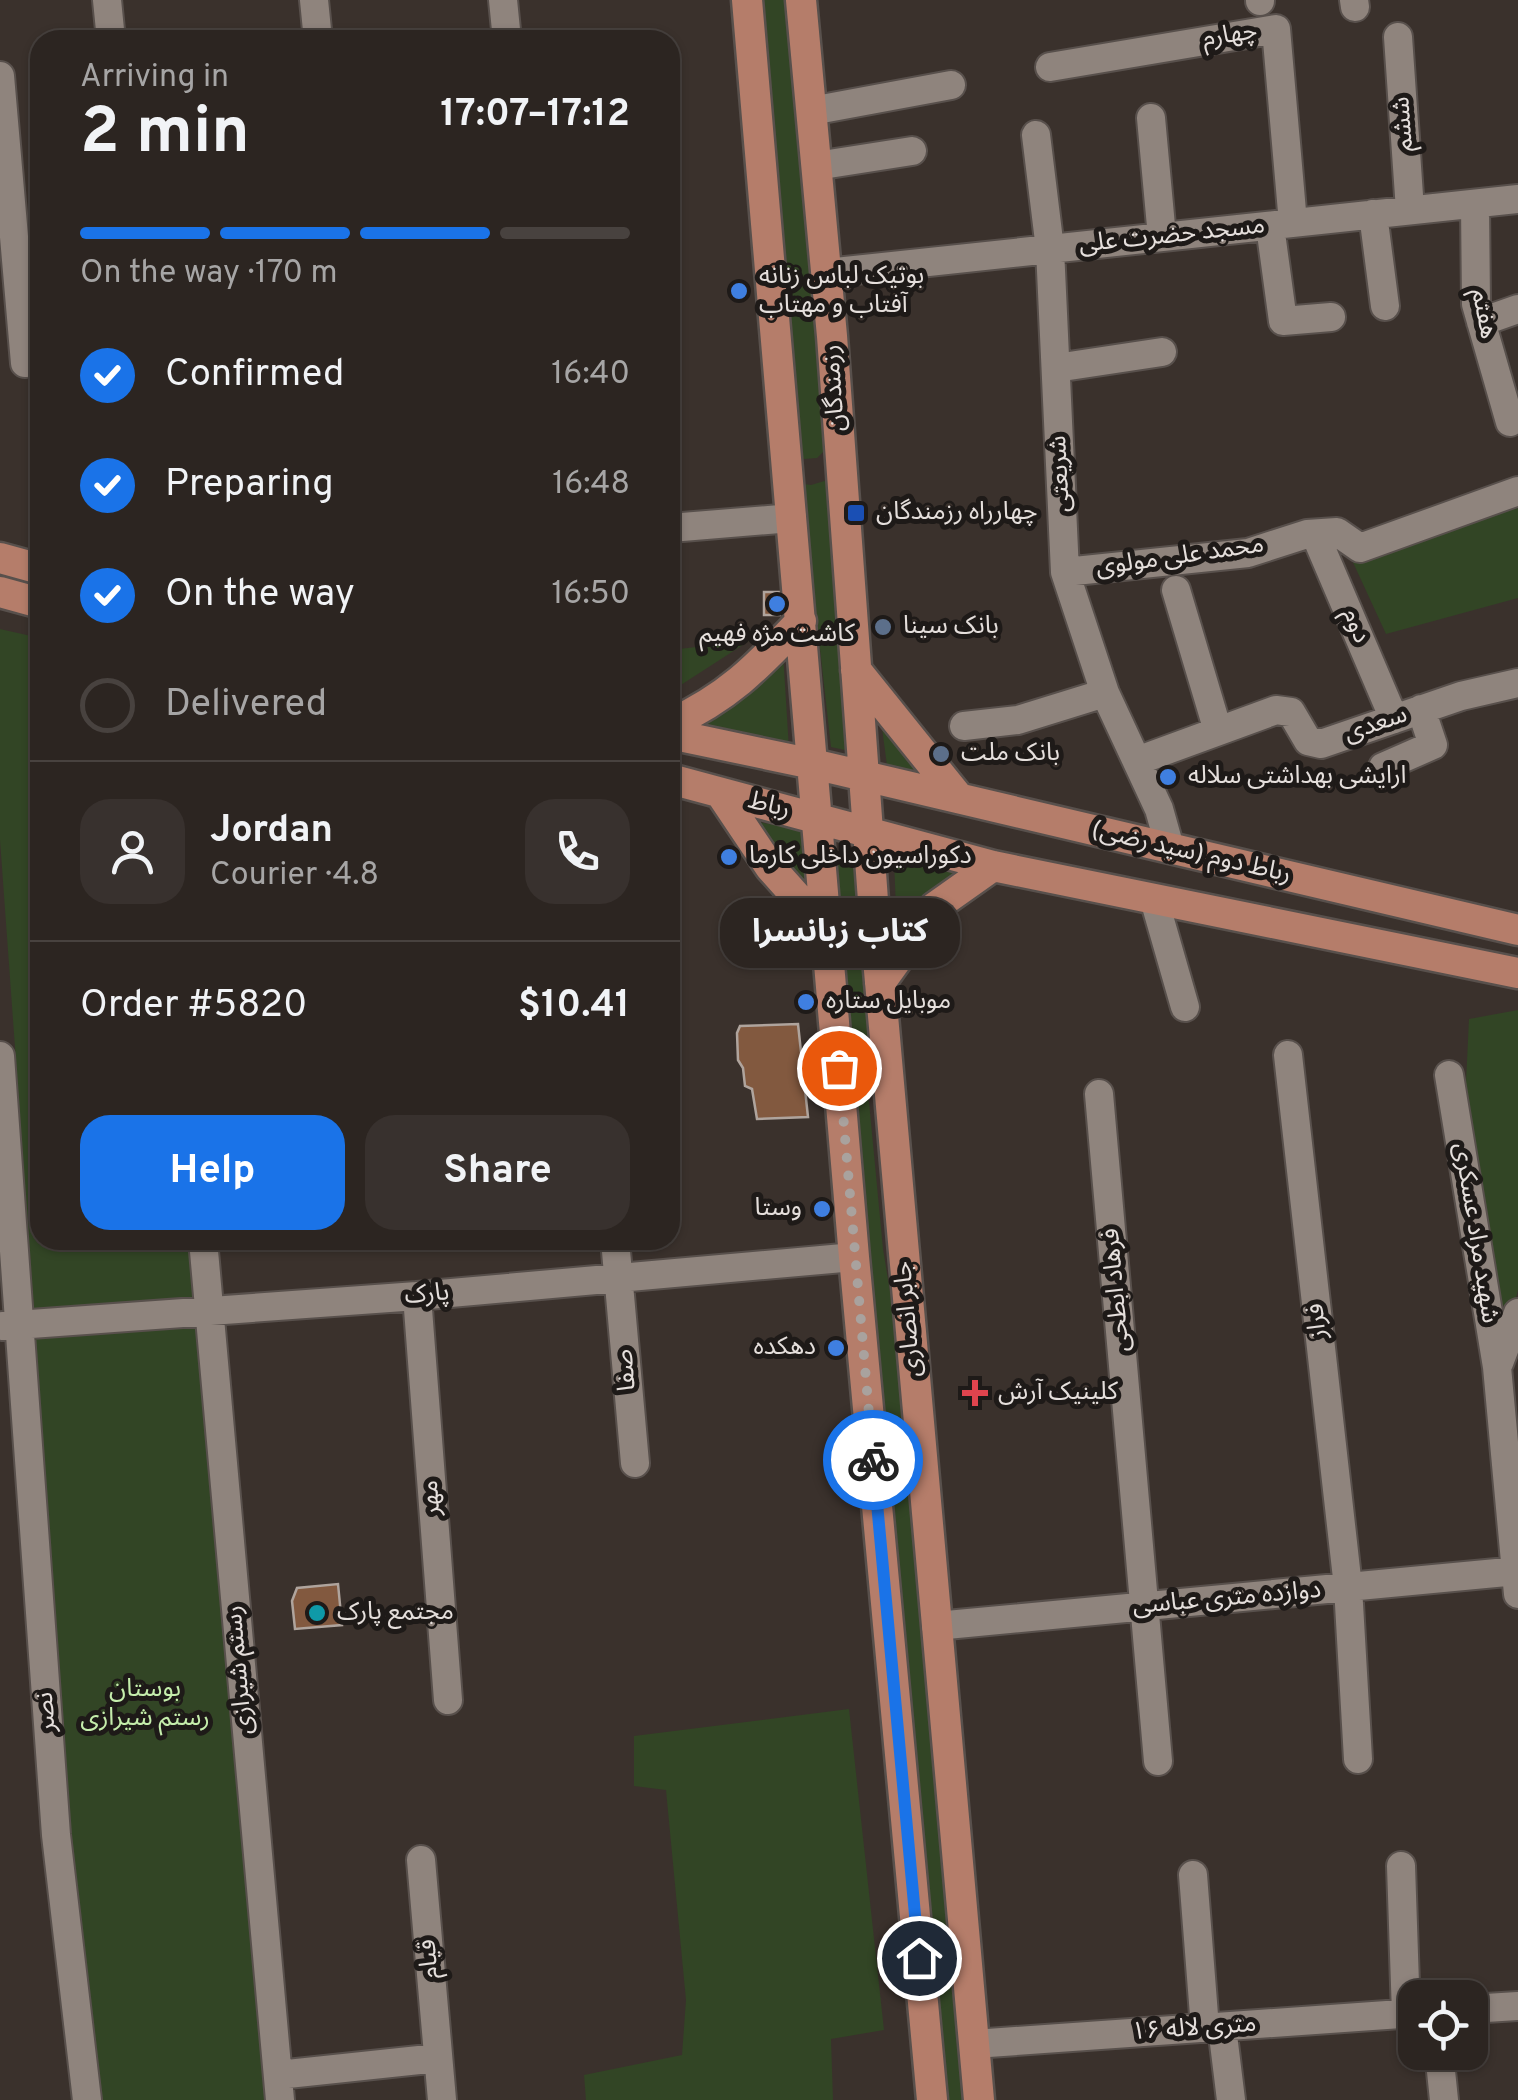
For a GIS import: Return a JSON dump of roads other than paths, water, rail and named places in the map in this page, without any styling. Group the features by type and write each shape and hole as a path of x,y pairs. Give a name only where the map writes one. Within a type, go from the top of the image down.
{"main road":[{"path":"747,0 814,764"},
{"name":"رزمندگان","path":"801,0 864,776"},
{"path":"788,472 804,477 822,474 841,462"},
{"path":"0,558 30,566"},
{"path":"0,592 30,600"},
{"path":"680,720 708,707 749,676 801,621"},
{"path":"856,670 959,798"},
{"name":"رباط","path":"680,736 864,776"},
{"name":"جابر انصاری","path":"814,764 854,1258 932,2100"},
{"name":"جابر انصاری","path":"864,776 979,2100"},
{"name":"رباط دوم (سید رضی)","path":"864,776 1518,930"},
{"name":"رباط","path":"680,782 868,832"},
{"path":"721,794 789,892 828,932"},
{"name":"رباط دوم (سید رضی)","path":"868,832 993,866 1518,974"},
{"path":"880,983 935,907 993,866"},
{"path":"1344,938 1354,892"},
{"path":"840,1084 851,1074 861,1072 888,1077"}],"street":[{"path":"107,0 110,30"},
{"path":"314,0 317,30"},
{"path":"502,0 506,30"},
{"name":"چهارم","path":"1050,67 1276,29 1282,224"},
{"name":"ششم","path":"1398,36 1410,210"},
{"path":"0,76 30,336"},
{"path":"811,111 951,85"},
{"path":"1151,118 1162,238"},
{"name":"شریعتی","path":"1036,135 1050,249 1065,572 1104,693 1159,810 1170,848"},
{"path":"816,166 912,151"},
{"name":"مسجد حضرت علی","path":"826,273 1518,199"},
{"name":"هفتم","path":"1475,204 1476,304 1514,419"},
{"path":"1374,214 1385,306"},
{"path":"1282,224 1283,322 1331,317"},
{"path":"1482,322 1518,309"},
{"path":"1056,368 1162,352"},
{"path":"1315,534 1337,532 1360,548 1518,491"},
{"path":"680,527 792,518"},
{"name":"محمد علی مولوی","path":"1065,572 1248,553 1315,534"},
{"name":"دوم","path":"1315,534 1394,719"},
{"path":"1176,590 1218,731"},
{"name":"سعدی","path":"1136,761 1276,710 1291,712 1308,740 1321,744 1461,696 1518,683"},
{"path":"964,726 1018,720 1104,693"},
{"path":"1383,767 1433,746 1421,710"},
{"path":"1154,898 1186,1007"},
{"name":"فراز","path":"1288,1055 1348,1587 1358,1760"},
{"name":"نصر","path":"0,1056 9,1325 56,1835 86,2100"},
{"name":"شهید مراد عسکری","path":"1449,1075 1497,1367 1518,1594"},
{"name":"فرهاد ابطحی","path":"1099,1094 1158,1761"},
{"name":"رستم شیرازی","path":"204,1250 279,2088"},
{"name":"صفا","path":"617,1250 635,1463"},
{"name":"پارک","path":"9,1325 417,1296 854,1258"},
{"name":"مهر","path":"417,1296 448,1700"},
{"path":"1497,1367 1518,1313"},
{"name":"دوازده متری عباسی","path":"936,1626 1518,1570"},
{"name":"قیام","path":"422,1860 442,2100"},
{"path":"1400,1866 1408,1980"},
{"path":"1193,1875 1214,2028 1231,2100"},
{"path":"1488,2008 1518,2006"},
{"name":"۱۶ متری لاله","path":"974,2044 1398,2015"},
{"path":"279,2088 438,2058"},
{"path":"1441,2070 1444,2100"}],"place":[{"name":"بوتیک لباس زنانه آفتاب و مهتاب","path":"739,291"},
{"name":"چهارراه رزمندگان","path":"856,513"},
{"name":"کاشت مژه فهیم","path":"777,604"},
{"name":"بانک سینا","path":"883,627"},
{"name":"بانک ملت","path":"941,754"},
{"name":"ارایشی بهداشتی سلاله","path":"1168,777"},
{"name":"دکوراسیون داخلی کارما","path":"729,857"},
{"name":"موبایل ستاره","path":"806,1002"},
{"name":"کتاب زبانسرا","path":"839,1068"},
{"name":"وستا","path":"822,1209"},
{"name":"دهکده","path":"836,1348"},
{"name":"کلینیک آرش","path":"975,1393"},
{"name":"مجتمع پارک","path":"317,1613"}],"park label":[{"name":"بوستان رستم شیرازی","path":"145,1704"}]}
